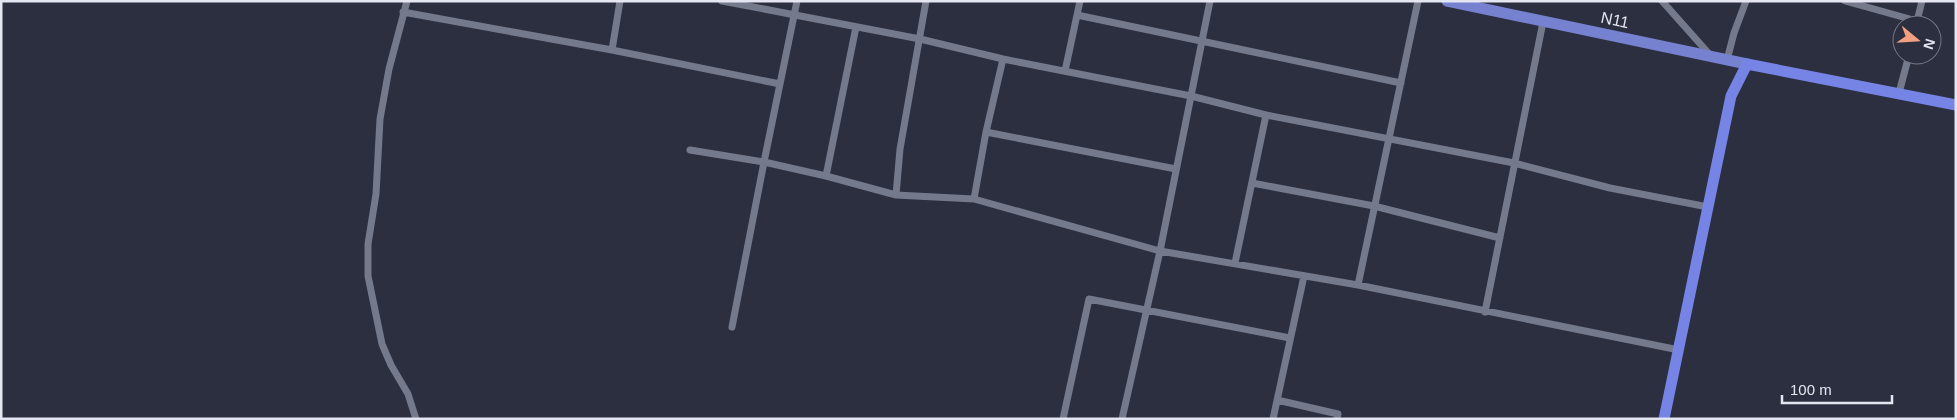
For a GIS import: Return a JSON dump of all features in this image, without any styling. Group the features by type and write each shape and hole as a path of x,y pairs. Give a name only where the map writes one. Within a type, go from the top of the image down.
{"highway":[{"path":"1664,419 1731,96 1747,64 1956,105"}],"main road":[{"name":"N11","path":"1446,1 1747,64"}],"street":[{"path":"407,1 389,69 380,119 376,194 368,244 368,276 382,344 391,365 408,394 416,419"},
{"path":"612,50 620,1"},
{"path":"722,1 920,38 1003,60 1191,96 1266,115 1514,163 1610,188 1708,207"},
{"path":"732,327 797,1"},
{"path":"896,195 900,149 926,1"},
{"path":"1065,72 1080,1"},
{"path":"1122,419 1160,251 1210,1"},
{"path":"1358,285 1418,1"},
{"path":"1662,1 1712,57"},
{"path":"1728,60 1734,33 1746,1"},
{"path":"1845,1 1892,16"},
{"path":"1918,15 1922,1"},
{"path":"403,12 612,50 780,84"},
{"path":"1077,14 1202,42 1401,82"},
{"path":"1485,312 1544,22"},
{"path":"826,176 856,27"},
{"path":"974,200 986,132 1003,60"},
{"path":"1899,93 1906,65"},
{"path":"1235,263 1266,115"},
{"path":"986,132 1176,169"},
{"path":"690,150 764,162 896,195 974,200 1160,251 1358,285 1678,350"},
{"path":"1252,183 1374,206 1500,238"},
{"path":"1273,419 1304,276"},
{"path":"1063,419 1090,299 1290,338"},
{"path":"1277,400 1338,414 1338,419"}]}
